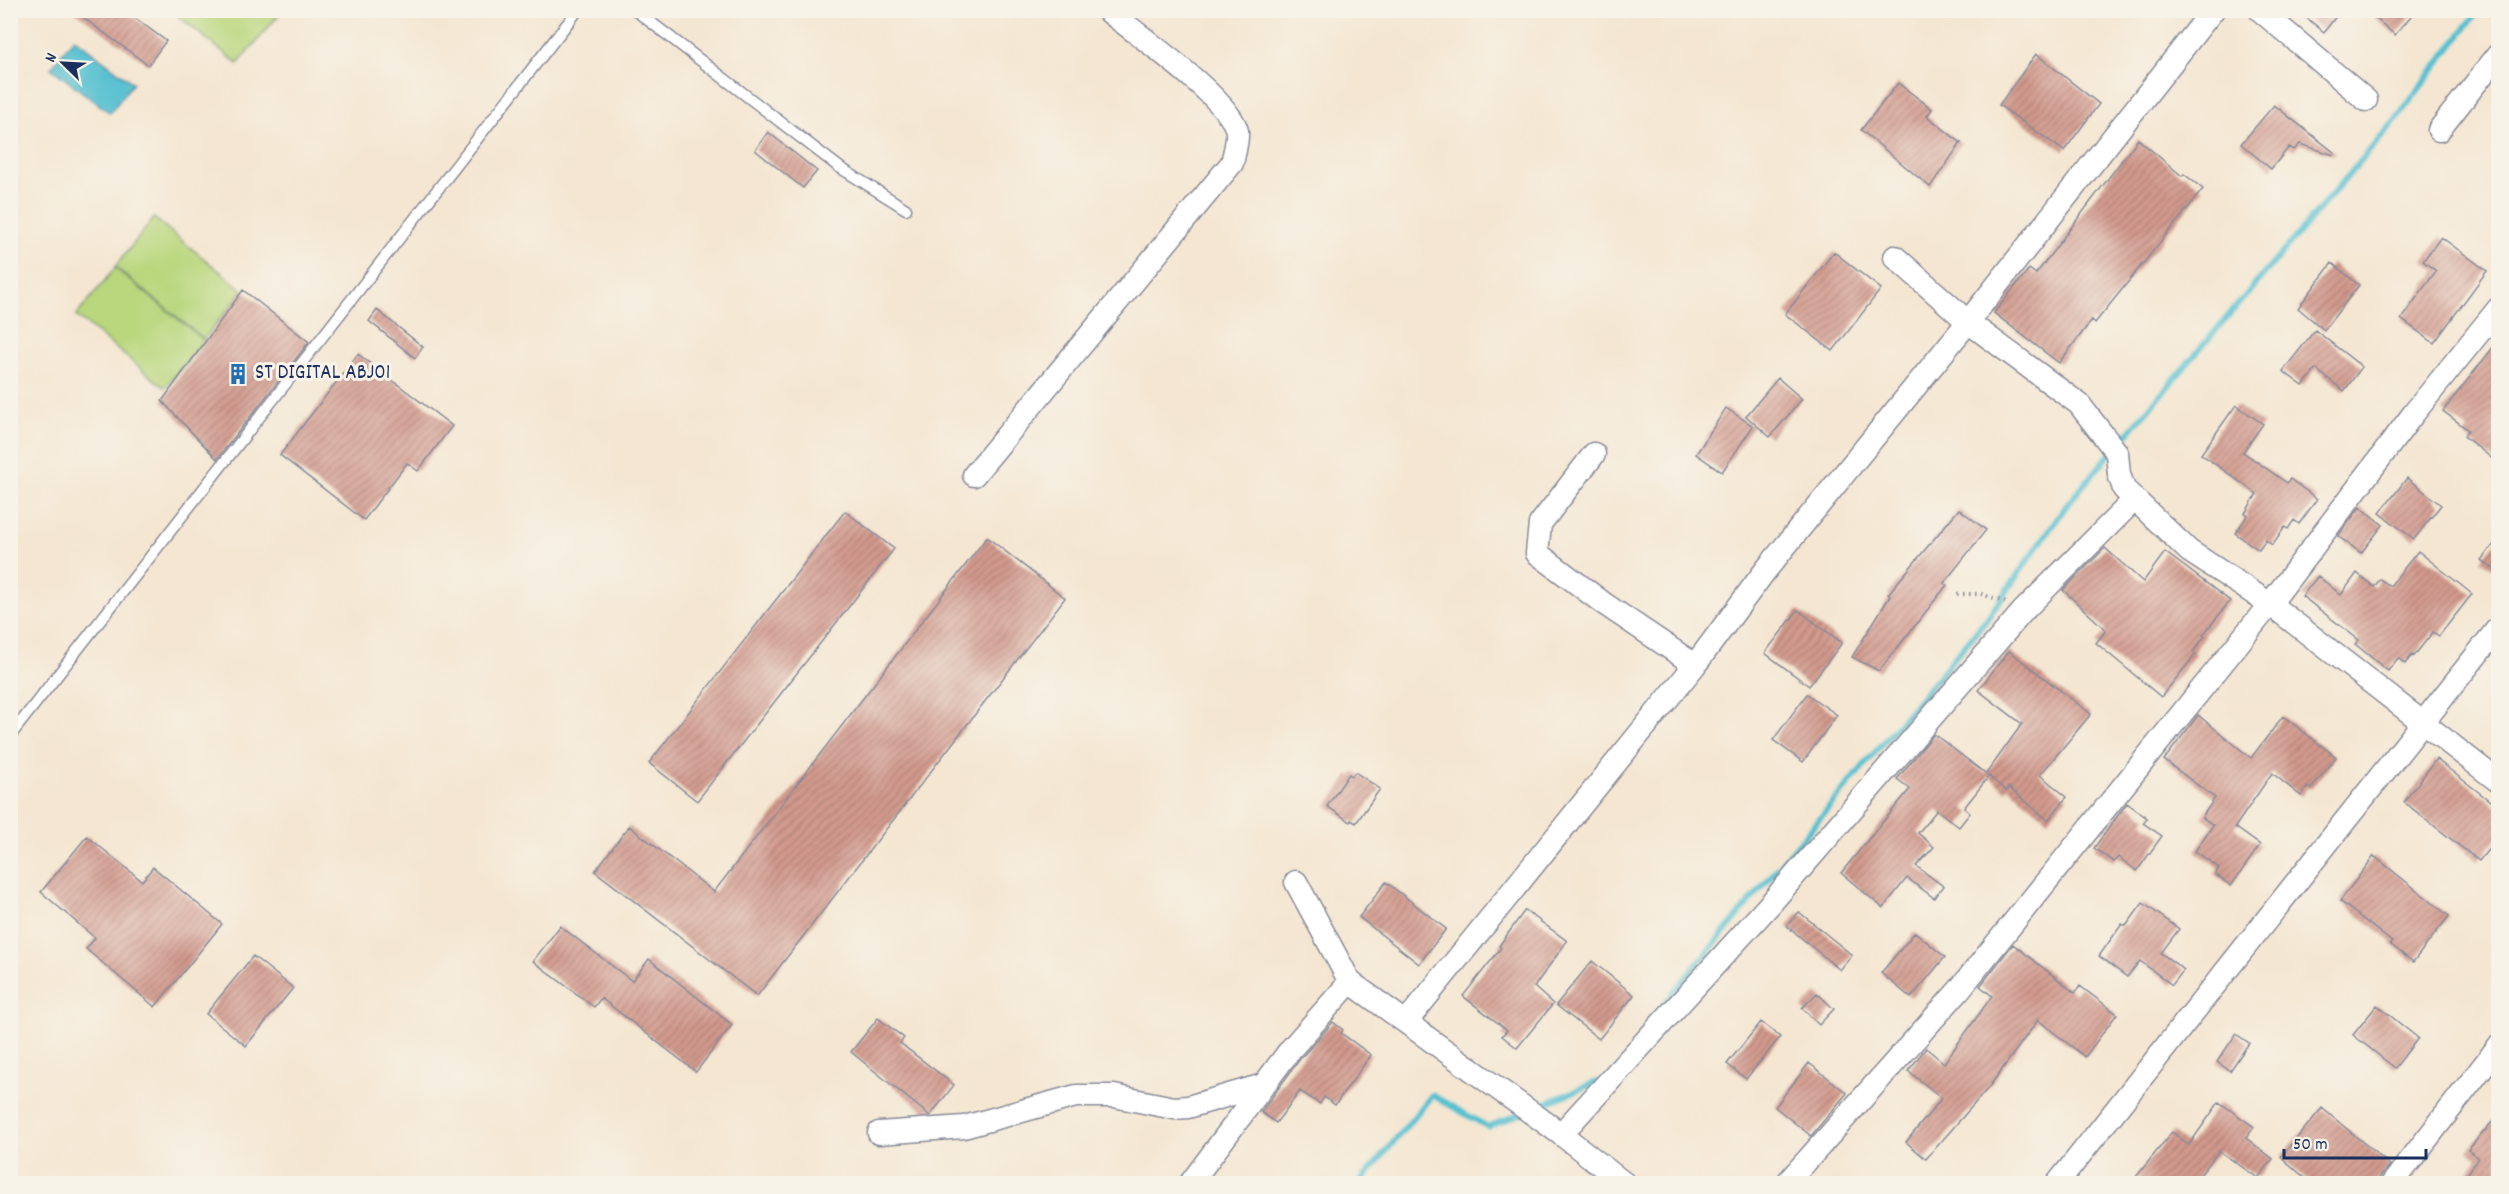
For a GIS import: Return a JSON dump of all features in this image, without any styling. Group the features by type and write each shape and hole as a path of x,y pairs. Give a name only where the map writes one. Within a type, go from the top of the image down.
{"street":[{"path":"974,475 1232,163 1237,133 1231,117 1188,74 1107,10"},
{"path":"1407,1021 1695,665 1765,571 1968,322 2213,10"},
{"path":"2260,10 2366,100"},
{"path":"2439,130 2499,55"},
{"path":"1895,257 1968,322 2079,404 2117,453 2119,474 2124,489 2133,501 2189,551 2270,604 2499,780"},
{"path":"1786,1184 1959,990 2270,604 2414,413 2499,309"},
{"path":"1594,454 1540,524 1537,553 1603,603 1695,665"},
{"path":"1561,1134 1771,903 2024,610 2133,501"},
{"path":"2057,1184 2499,628"},
{"path":"1296,882 1350,982 1561,1134 1625,1184"},
{"path":"1190,1184 1263,1085 1350,982"},
{"path":"2392,1184 2499,1047"},
{"path":"879,1133 964,1127 1076,1096 1114,1096 1174,1108 1188,1107 1263,1085"}],"lane":[{"path":"10,736 578,10"},
{"path":"635,10 839,167 906,209"}],"path":[{"path":"1957,594 1997,598 2024,610"}],"green space":[{"path":"282,10 238,64 172,11"},
{"path":"154,218 243,290 204,339 115,267"},
{"path":"115,268 204,340 165,388 76,316"}],"water":[{"path":"74,38 133,83 110,113 51,68"}],"building":[{"path":"73,10 124,10 166,41 148,65"},
{"path":"2297,10 2341,10 2324,32"},
{"path":"2366,10 2416,10 2395,35"},
{"path":"2036,54 2099,104 2064,151 1999,105"},
{"path":"1898,83 1932,109 1927,116 1961,143 1930,187 1861,130"},
{"path":"2274,105 2335,153 2334,155 2300,144 2294,150 2289,147 2271,169 2241,144"},
{"path":"768,132 817,171 803,188 755,150"},
{"path":"2138,139 2182,176 2184,174 2203,189 2095,323 2092,320 2059,363 1994,313 2029,269 2036,274"},
{"path":"2441,237 2487,271 2434,343 2401,319 2436,271 2423,261"},
{"path":"1834,252 1881,289 1833,351 1785,314"},
{"path":"2332,263 2359,285 2324,330 2298,308"},
{"name":"ST DIGITAL ABJ01","path":"243,290 309,342 217,459 162,401"},
{"path":"377,310 423,347 415,358 369,321"},
{"path":"2315,330 2362,367 2344,391 2316,369 2303,386 2283,371"},
{"path":"2499,340 2499,464 2464,436 2468,430 2443,411"},
{"path":"358,354 452,426 418,471 407,463 364,520 280,455"},
{"path":"1778,378 1802,399 1770,437 1746,416"},
{"path":"2236,405 2263,424 2243,452 2287,483 2290,479 2317,499 2299,524 2294,520 2288,529 2285,527 2272,545 2266,540 2259,550 2235,533 2248,515 2245,513 2257,494 2201,454"},
{"path":"1726,408 1753,426 1722,472 1696,454"},
{"path":"2407,478 2441,505 2414,539 2380,513"},
{"path":"2360,507 2383,525 2361,553 2338,536"},
{"path":"1959,509 1986,530 1944,583 1947,585 1879,671 1852,657 1890,596 1888,594"},
{"path":"845,511 894,549 697,801 649,763"},
{"path":"987,537 1065,598 757,996 595,871 629,826 714,892"},
{"path":"2499,538 2499,573 2481,560"},
{"path":"2105,548 2143,582 2165,552 2230,601 2203,635 2205,636 2193,652 2196,654 2161,697 2096,643 2106,630 2063,590"},
{"path":"2418,551 2472,594 2439,636 2433,632 2405,664 2398,658 2388,671 2355,644 2359,640 2302,596 2318,576 2341,595 2357,573 2374,587 2380,579 2390,586"},
{"path":"1798,610 1842,643 1809,686 1765,653"},
{"path":"2009,651 2091,714 2040,775 2067,797 2048,820 2008,787 2006,791 1989,776 1964,808 1970,813 1959,827 1937,810 1918,833 1934,847 1916,866 1943,886 1934,898 1907,878 1883,908 1841,873 1910,789 1897,779 1934,734 1986,774 2022,724 1978,690"},
{"path":"1807,694 1837,715 1803,762 1773,740"},
{"path":"2198,715 2251,758 2283,716 2336,757 2311,789 2308,787 2301,796 2272,773 2235,827 2260,845 2231,886 2215,874 2219,868 2195,851 2213,825 2202,817 2215,798 2164,760"},
{"path":"2436,759 2499,808 2499,836 2479,861 2404,802"},
{"path":"1355,772 1380,789 1356,823 1351,820 1350,822 1327,806 1349,774 1352,776"},
{"path":"2127,803 2147,818 2143,823 2162,836 2137,871 2118,857 2114,862 2094,848"},
{"path":"87,836 142,881 153,867 222,924 155,1007 86,949 95,938 41,892"},
{"path":"2374,856 2449,916 2413,962 2390,944 2392,942 2340,901"},
{"path":"1386,882 1446,929 1419,964 1359,917"},
{"path":"2143,903 2179,929 2161,953 2184,970 2172,985 2140,961 2127,977 2099,956 2122,924 2126,926"},
{"path":"1525,910 1567,941 1534,987 1553,1004 1517,1048 1502,1036 1507,1030 1463,996 1501,948 1499,946"},
{"path":"1799,912 1852,955 1840,970 1787,926"},
{"path":"560,926 632,981 649,959 732,1025 696,1072 601,998 594,1007 533,961"},
{"path":"1915,932 1945,957 1911,998 1881,973"},
{"path":"2013,944 2075,993 2080,986 2117,1014 2085,1057 2038,1020 1989,1087 1926,1159 1906,1142 1942,1098 1908,1071 1926,1048 1944,1063 1992,996 1980,986"},
{"path":"253,956 293,988 246,1046 206,1014"},
{"path":"1592,961 1634,995 1599,1039 1556,1005"},
{"path":"1817,993 1834,1009 1819,1025 1802,1008"},
{"path":"2377,1005 2418,1038 2395,1068 2353,1035"},
{"path":"878,1018 904,1038 900,1043 954,1085 930,1116 851,1052"},
{"path":"1333,1022 1343,1030 1341,1033 1371,1055 1335,1105 1324,1097 1320,1104 1300,1091 1276,1123 1261,1112 1300,1059"},
{"path":"1761,1022 1780,1037 1746,1079 1727,1064"},
{"path":"2236,1034 2249,1043 2230,1071 2217,1062"},
{"path":"1809,1063 1847,1093 1811,1136 1775,1107"},
{"path":"2219,1102 2254,1127 2246,1138 2273,1159 2258,1178 2219,1151 2193,1184 2144,1184 2136,1177 2172,1132 2189,1145"},
{"path":"2322,1108 2390,1165 2374,1184 2312,1184 2281,1157"},
{"path":"2499,1114 2499,1174 2490,1184 2461,1184 2478,1158 2468,1150"}],"waterway":[{"path":"2117,446 2394,122 2479,10"},
{"path":"1664,1004 1986,620 2069,502 2111,453"},
{"path":"1534,1108 1597,1082"},
{"path":"1359,1184 1432,1095 1488,1127 1522,1113"}],"place":[{"name":"ST DIGITAL ABJ01","path":"238,374"}]}
